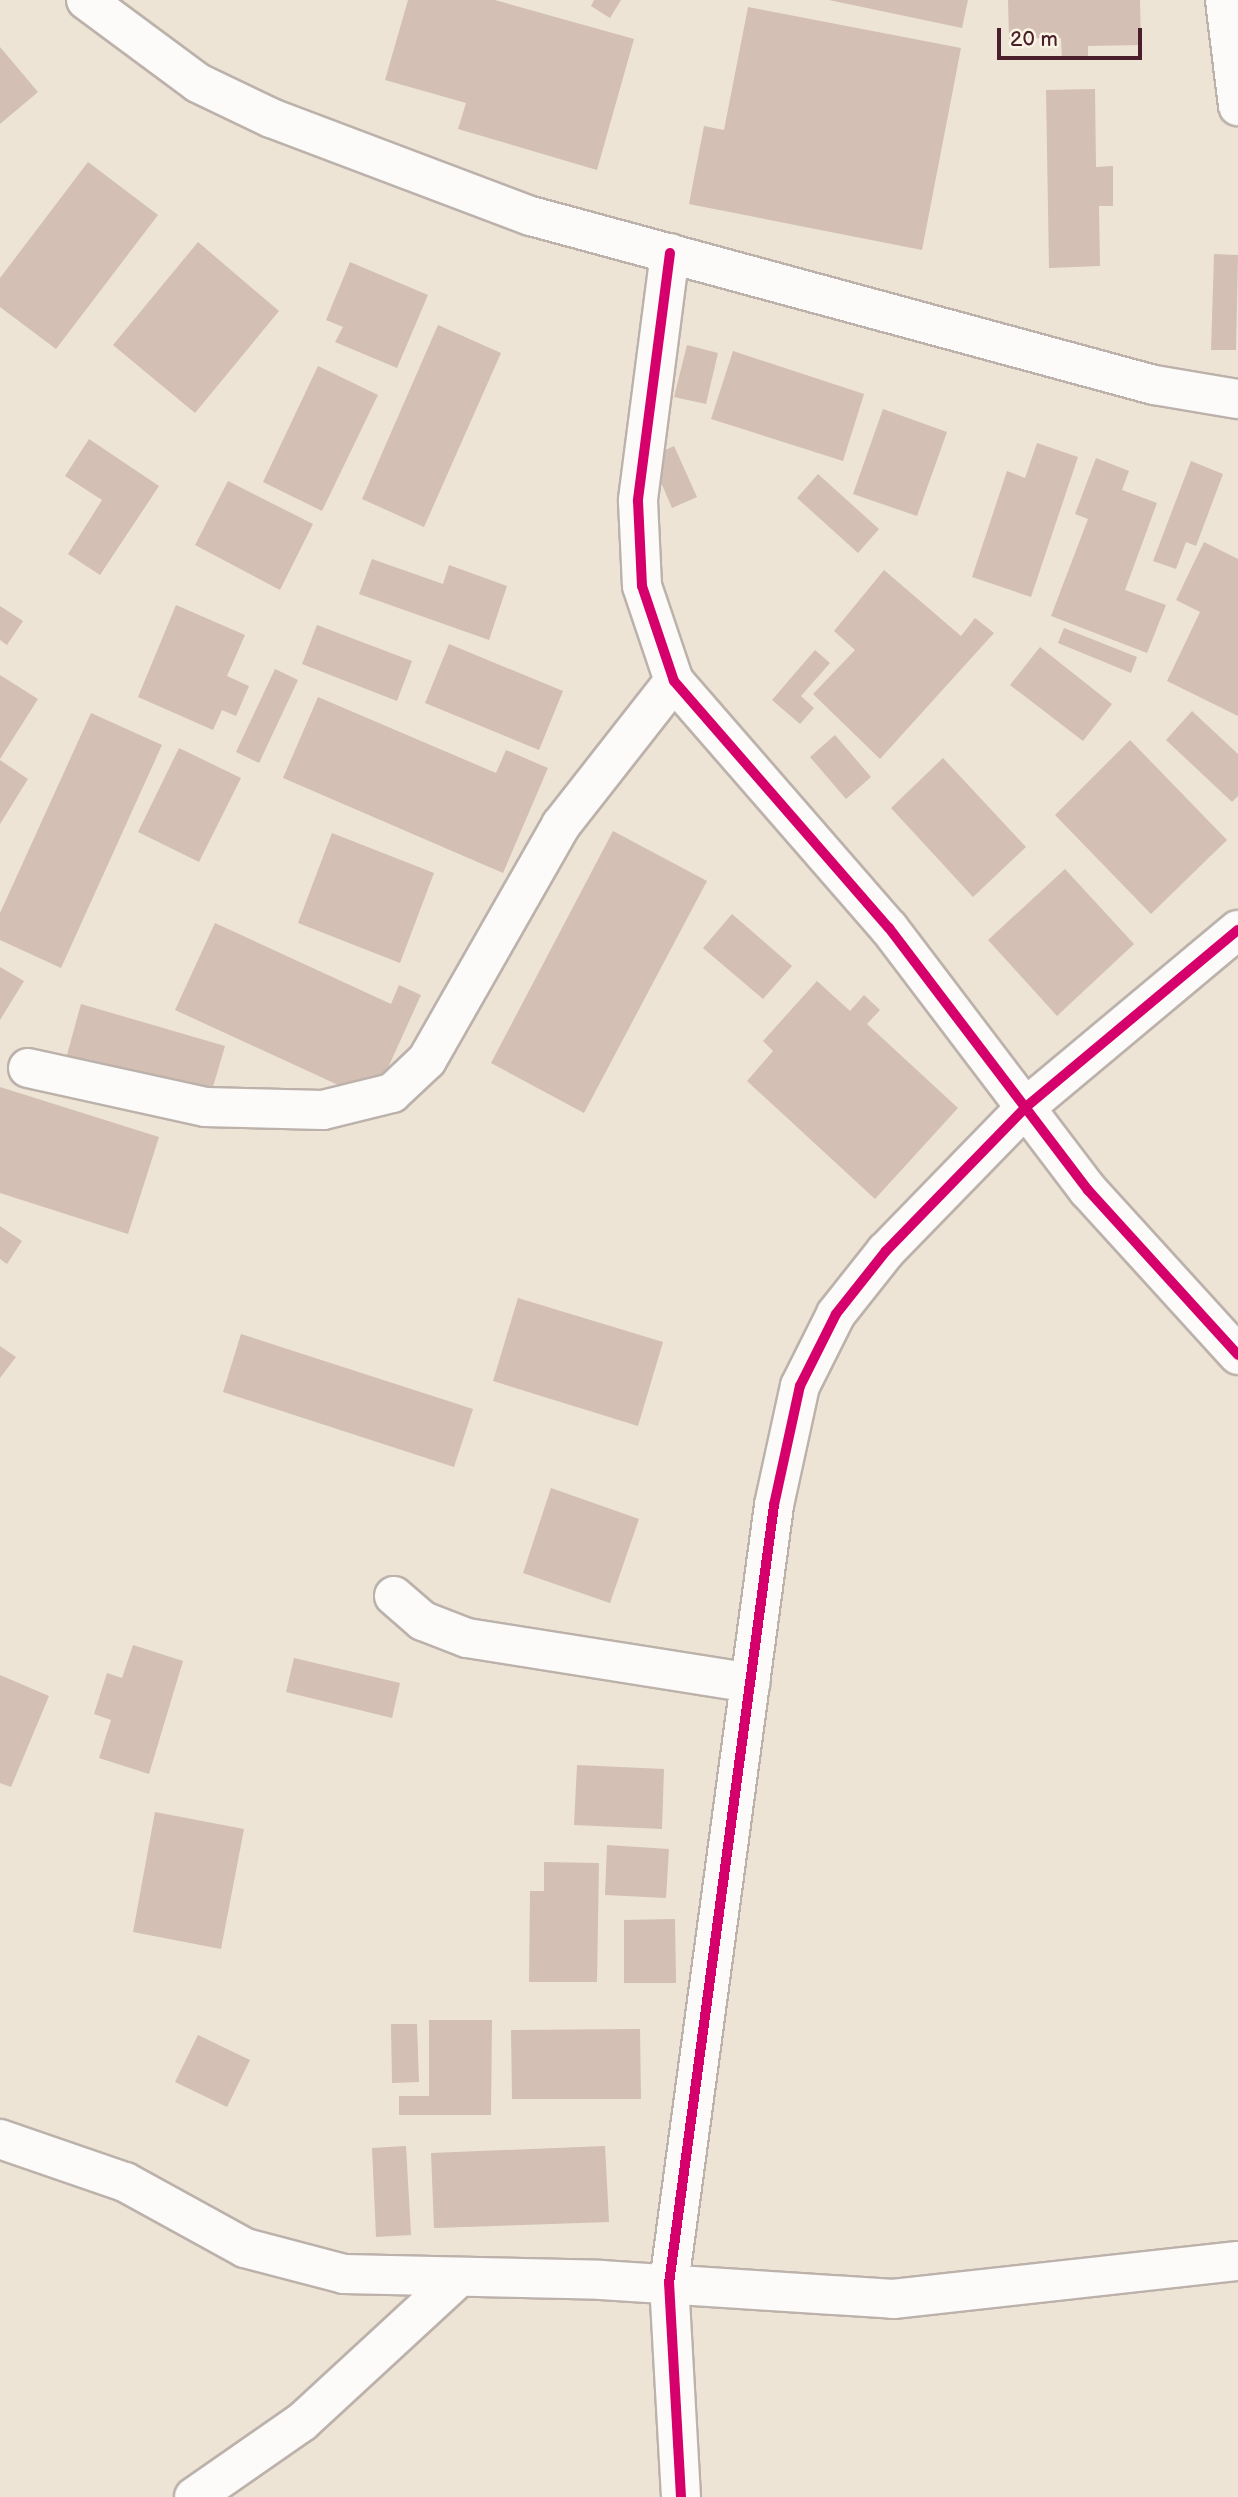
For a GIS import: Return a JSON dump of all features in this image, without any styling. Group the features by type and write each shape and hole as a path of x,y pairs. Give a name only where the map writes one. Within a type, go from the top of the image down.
{"street":[{"path":"86,0 198,83 271,118 531,216 1154,385 1238,399"},
{"path":"1225,0 1238,106"},
{"path":"670,253 638,501 642,586 674,681 889,928 1088,1190 1238,1355"},
{"path":"28,1068 205,1107 323,1110 392,1093 427,1060 561,825 674,681"},
{"path":"681,2497 669,2283 774,1504 800,1386 836,1314 886,1251 1026,1107 1238,930"},
{"path":"394,1596 423,1621 467,1638 750,1683"},
{"path":"0,2140 125,2182 215,2236 295,2265 344,2274 669,2283 893,2299 1238,2261"},
{"path":"194,2497 302,2422 457,2278"}],"building":[{"path":"408,0 495,0 634,39 597,170 458,129 466,103 385,80"},
{"path":"594,0 621,0 610,18 591,6"},
{"path":"829,0 968,0 962,28"},
{"path":"1008,0 1140,0 1141,45 1088,46 1088,60 1062,60 1061,38 1009,39"},
{"path":"748,7 961,48 922,250 689,204 704,126 724,130"},
{"path":"0,47 38,92 0,124"},
{"path":"1095,89 1096,167 1113,166 1113,206 1099,206 1100,266 1049,268 1046,90"},
{"path":"88,162 158,215 56,349 0,307 0,278"},
{"path":"198,242 279,311 195,413 113,345"},
{"path":"1214,254 1238,255 1236,350 1211,350"},
{"path":"350,262 428,295 397,368 335,342 343,327 326,320"},
{"path":"438,325 501,353 424,527 362,499"},
{"path":"687,345 718,353 706,404 674,397"},
{"path":"733,351 864,394 843,461 711,419"},
{"path":"318,366 378,395 322,511 263,482"},
{"path":"883,409 947,432 917,516 853,494"},
{"path":"89,439 159,486 100,575 68,554 102,500 65,476"},
{"path":"1037,443 1078,457 1031,597 972,577 1007,471 1025,478"},
{"path":"674,446 697,497 672,508 650,457"},
{"path":"1096,458 1129,471 1122,490 1157,503 1125,590 1166,605 1147,653 1051,616 1088,519 1075,514"},
{"path":"1191,461 1223,474 1196,546 1186,542 1176,569 1153,561"},
{"path":"818,474 879,529 858,553 797,498"},
{"path":"228,481 313,524 280,590 195,545"},
{"path":"1204,542 1238,559 1238,716 1167,681 1200,612 1176,600"},
{"path":"372,559 443,584 449,565 507,586 489,640 359,594"},
{"path":"884,570 961,636 975,618 994,633 880,759 813,694 855,650 834,631"},
{"path":"176,605 245,635 227,676 249,686 236,716 222,710 213,730 138,697"},
{"path":"0,606 23,621 7,645 0,640"},
{"path":"317,625 412,661 397,701 302,664"},
{"path":"1064,628 1137,657 1131,673 1058,643"},
{"path":"449,644 563,691 539,750 425,703"},
{"path":"1040,647 1112,704 1083,741 1010,685"},
{"path":"815,650 830,663 801,696 814,708 800,724 772,700"},
{"path":"275,669 298,680 259,763 236,752"},
{"path":"0,675 38,699 0,759"},
{"path":"318,697 496,773 506,750 548,768 503,873 283,778"},
{"path":"1192,711 1238,754 1238,796 1232,802 1166,740"},
{"path":"91,713 162,745 61,968 0,940 0,913"},
{"path":"835,735 871,777 846,799 810,757"},
{"path":"1130,740 1227,840 1151,914 1055,815"},
{"path":"179,748 241,778 199,862 138,832"},
{"path":"943,758 1026,847 973,897 891,808"},
{"path":"0,760 28,779 0,824"},
{"path":"613,831 707,881 584,1113 491,1063"},
{"path":"332,833 434,873 400,963 298,923"},
{"path":"1065,869 1134,944 1057,1016 988,940"},
{"path":"732,914 792,966 763,999 703,948"},
{"path":"215,923 391,1004 399,985 421,995 373,1101 175,1010"},
{"path":"0,967 24,981 0,1020"},
{"path":"817,981 850,1011 864,995 880,1010 867,1024 958,1108 875,1199 747,1081 773,1051 763,1041"},
{"path":"81,1004 225,1046 208,1104 65,1062"},
{"path":"0,1087 159,1137 128,1234 0,1193"},
{"path":"0,1226 22,1241 7,1264 0,1259"},
{"path":"518,1298 663,1342 638,1426 493,1381"},
{"path":"241,1334 473,1409 454,1467 223,1392"},
{"path":"0,1346 16,1357 0,1378"},
{"path":"551,1488 639,1519 610,1603 523,1573"},
{"path":"133,1645 183,1661 149,1774 99,1758 111,1720 94,1714 107,1673 122,1678"},
{"path":"294,1658 400,1683 392,1718 286,1692"},
{"path":"0,1675 49,1696 11,1787 0,1783"},
{"path":"577,1765 664,1769 662,1829 574,1825"},
{"path":"155,1812 244,1829 221,1949 133,1932"},
{"path":"607,1845 669,1849 666,1898 605,1895"},
{"path":"544,1862 599,1863 597,1982 529,1982 530,1891 544,1891"},
{"path":"675,1919 676,1983 624,1983 624,1920"},
{"path":"429,2020 492,2020 491,2115 399,2115 399,2096 429,2096"},
{"path":"391,2024 417,2024 419,2082 392,2083"},
{"path":"640,2029 641,2099 512,2099 511,2030"},
{"path":"198,2035 250,2060 227,2107 175,2082"},
{"path":"406,2146 411,2235 376,2237 372,2148"},
{"path":"605,2146 609,2222 434,2228 431,2153"}],"cycle path":[{"path":"670,253 638,501 642,586 674,681 889,928 1088,1190 1238,1355"},
{"path":"681,2497 669,2283 774,1505 800,1386 836,1314 886,1251 1026,1107 1238,930"}]}
